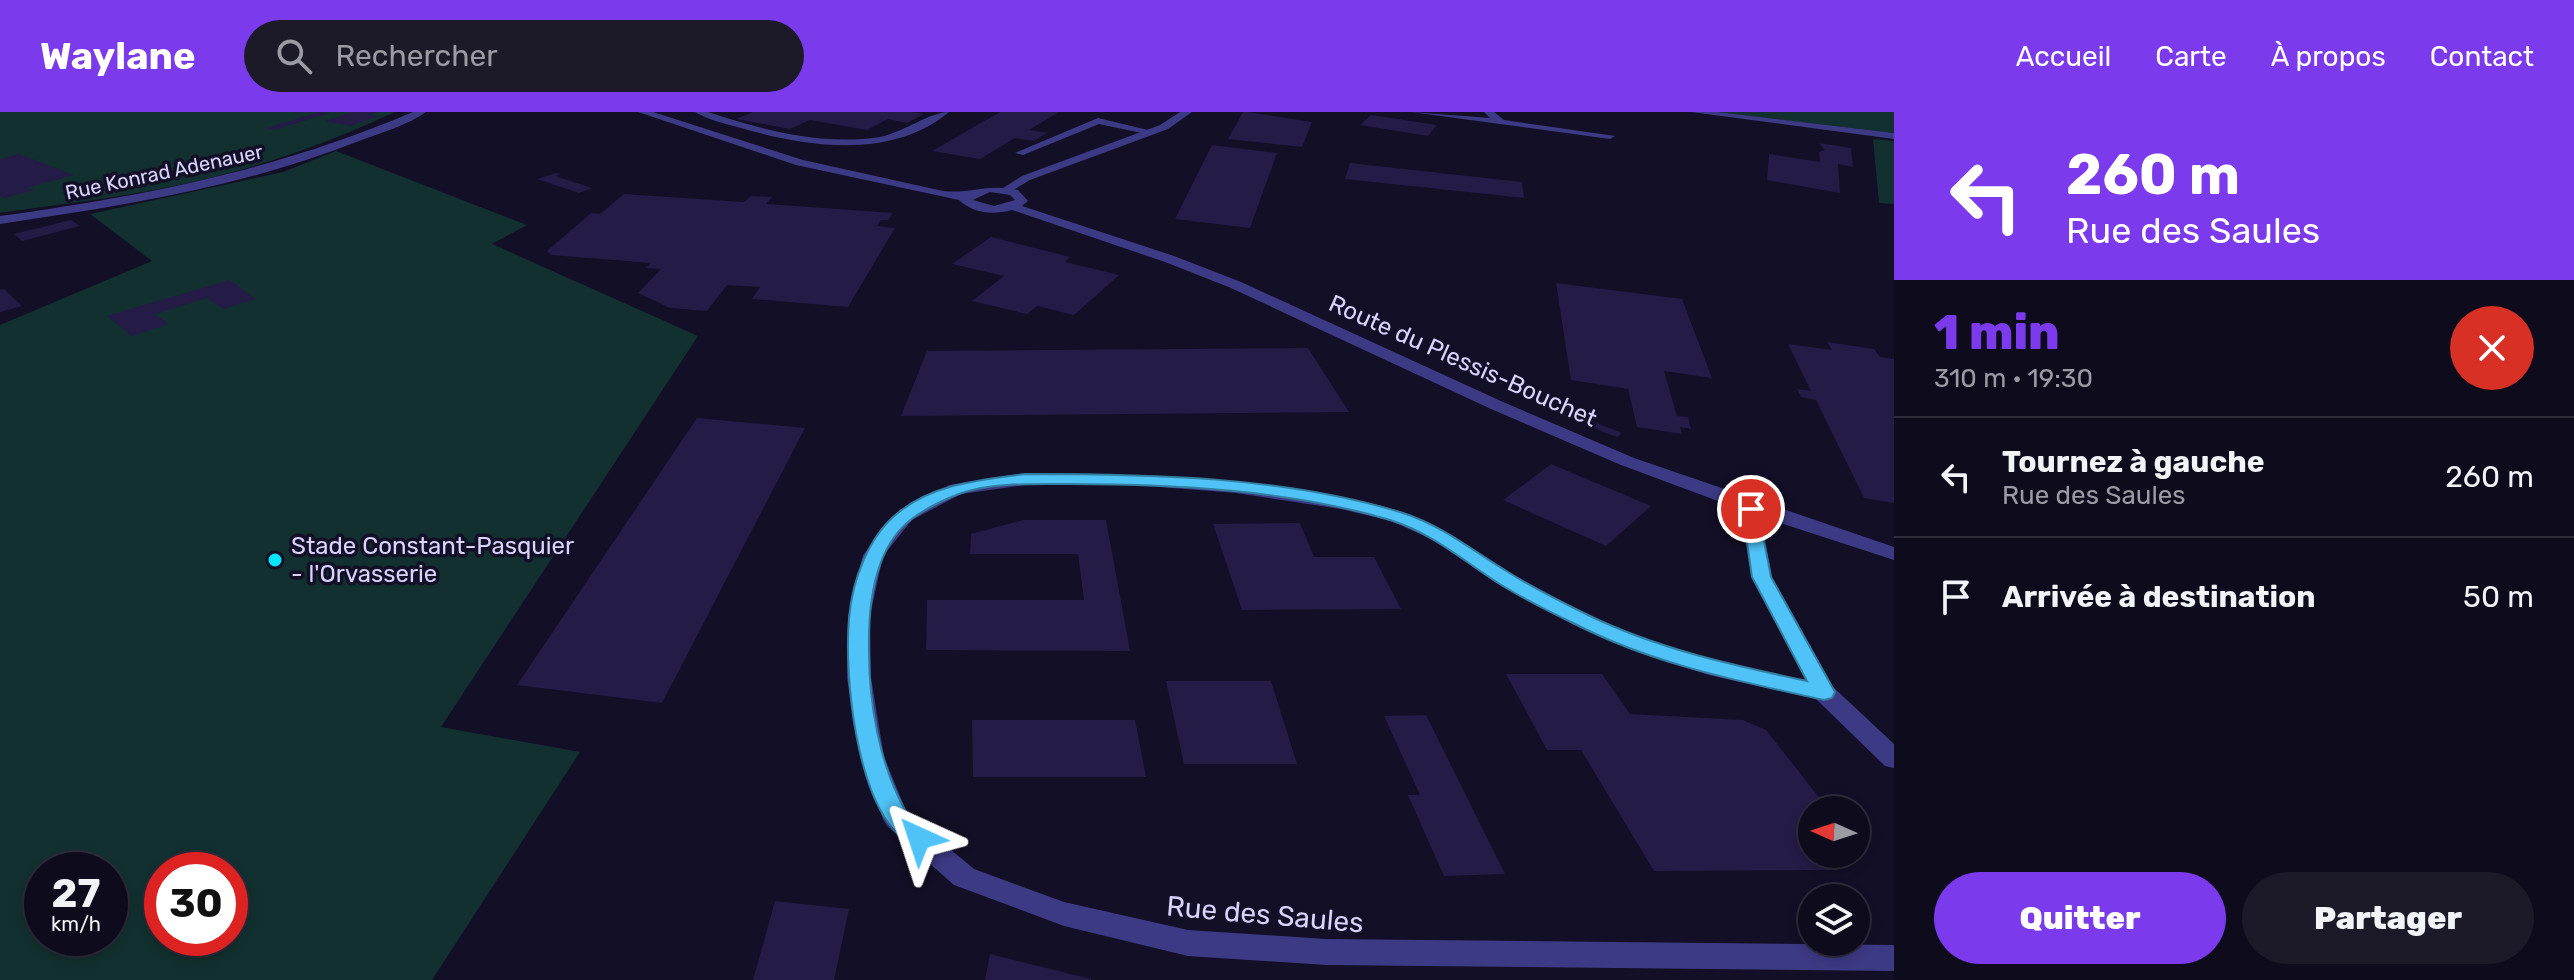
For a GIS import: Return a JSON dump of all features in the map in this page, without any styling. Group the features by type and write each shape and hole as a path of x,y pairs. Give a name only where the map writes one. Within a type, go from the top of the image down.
{"street":[{"name":"Rue Konrad Adenauer","path":"0,220 128,201 231,179 321,152 421,112"},
{"path":"643,112 812,166 943,195 966,197 982,190 1006,190 1022,198 1014,207"},
{"path":"1006,190 1026,178 1151,132 1187,112"},
{"name":"Route du Plessis-Bouchet","path":"966,197 968,203 980,208 1014,207 1192,267 1541,426 1751,509 1894,554"},
{"name":"Rue des Saules","path":"1824,692 1709,667 1645,647 1582,620 1502,577 1443,537 1398,517 1341,503 1135,479 1025,479 956,489 905,516 873,555 859,616 859,678 872,757 896,819 964,877 1064,914 1188,943 1326,952 1894,958"},
{"path":"1751,509 1762,577 1824,692 1894,759"}],"lane":[{"path":"699,112 768,133 842,143 869,141 910,131 945,112"},
{"path":"1415,112 1610,136"},
{"path":"1488,112 1501,122"},
{"path":"1695,112 1894,136"},
{"path":"1020,153 1098,121 1151,132"}],"green space":[{"path":"0,112 395,112 292,154 201,180 115,197 0,213"},
{"path":"1714,112 1894,112 1894,133"},
{"path":"1873,139 1894,141 1894,204 1879,203"},
{"name":"Stade Constant-Pasquier - l'Orvasserie","path":"336,151 527,225 492,244 698,336 441,727 580,752 432,980 0,980 0,325 152,261 90,214 283,172"}],"building":[{"path":"319,112 330,113 275,130 267,128"},
{"path":"353,112 377,112 370,115 379,116 350,126 325,121"},
{"path":"753,112 924,114 907,123 888,119 867,130 810,120 790,129 736,119"},
{"path":"1000,112 1059,112 1029,130 1047,133 1034,141 1015,138 980,159 932,151"},
{"path":"1243,112 1312,122 1302,147 1228,139"},
{"path":"1371,115 1437,125 1428,136 1360,125"},
{"path":"1819,143 1851,148 1853,167 1838,164 1840,193 1767,180 1769,154 1820,162 1819,152 1825,150"},
{"path":"1212,145 1277,153 1250,228 1175,219"},
{"path":"19,154 74,175 27,188 34,190 5,198 0,196 0,159"},
{"path":"1350,163 1522,182 1524,198 1345,179"},
{"path":"561,174 555,176 592,188 579,193 537,179"},
{"path":"624,194 744,202 751,196 772,197 766,204 893,213 877,226 895,228 848,307 752,299 760,287 727,285 707,311 670,308 638,293 661,269 646,268 651,263 551,255 547,251 591,213 600,214"},
{"path":"71,220 80,226 22,241 14,234"},
{"path":"991,237 1070,257 1065,262 1119,275 1074,315 1037,306 1027,314 972,301 1004,276 952,264"},
{"path":"229,280 256,299 223,309 207,298 155,314 169,324 132,336 107,316"},
{"path":"1556,283 1682,299 1712,378 1664,371 1677,416 1688,417 1691,429 1680,427 1682,434 1637,427 1628,389 1571,380"},
{"path":"4,289 22,306 0,312 0,290"},
{"path":"1827,342 1874,349 1880,357 1894,359 1894,503 1864,498 1816,400 1801,397 1797,389 1811,391 1788,344 1832,350"},
{"path":"1308,348 1349,412 901,416 927,351"},
{"path":"697,418 805,428 662,703 517,685"},
{"path":"1594,422 1622,433 1617,437 1588,426"},
{"path":"1551,464 1651,506 1606,546 1503,500"},
{"path":"1023,520 1106,520 1130,651 926,650 927,600 1084,600 1078,554 970,554 971,534"},
{"path":"1300,523 1314,557 1374,557 1401,609 1242,610 1213,524"},
{"path":"1506,674 1602,674 1630,714 1743,720 1766,730 1818,796 1798,796 1798,868 1831,870 1654,871 1581,750 1547,750"},
{"path":"1166,681 1271,681 1297,764 1184,764"},
{"path":"1426,715 1505,874 1444,876 1408,795 1420,795 1384,716"},
{"path":"972,720 1135,720 1146,777 973,777"},
{"path":"775,901 849,909 834,980 753,980"},
{"path":"990,954 1091,979 1091,980 985,980"}],"place":[{"name":"Stade Constant-Pasquier - l'Orvasserie","path":"275,560"}],"route":[{"path":"919,838 896,819 872,757 859,678 859,616 873,555 905,516 956,489 1025,479 1135,479 1236,487 1341,503 1398,517 1443,537 1502,577 1582,620 1645,647 1709,667 1824,692 1762,577 1751,509"}]}
